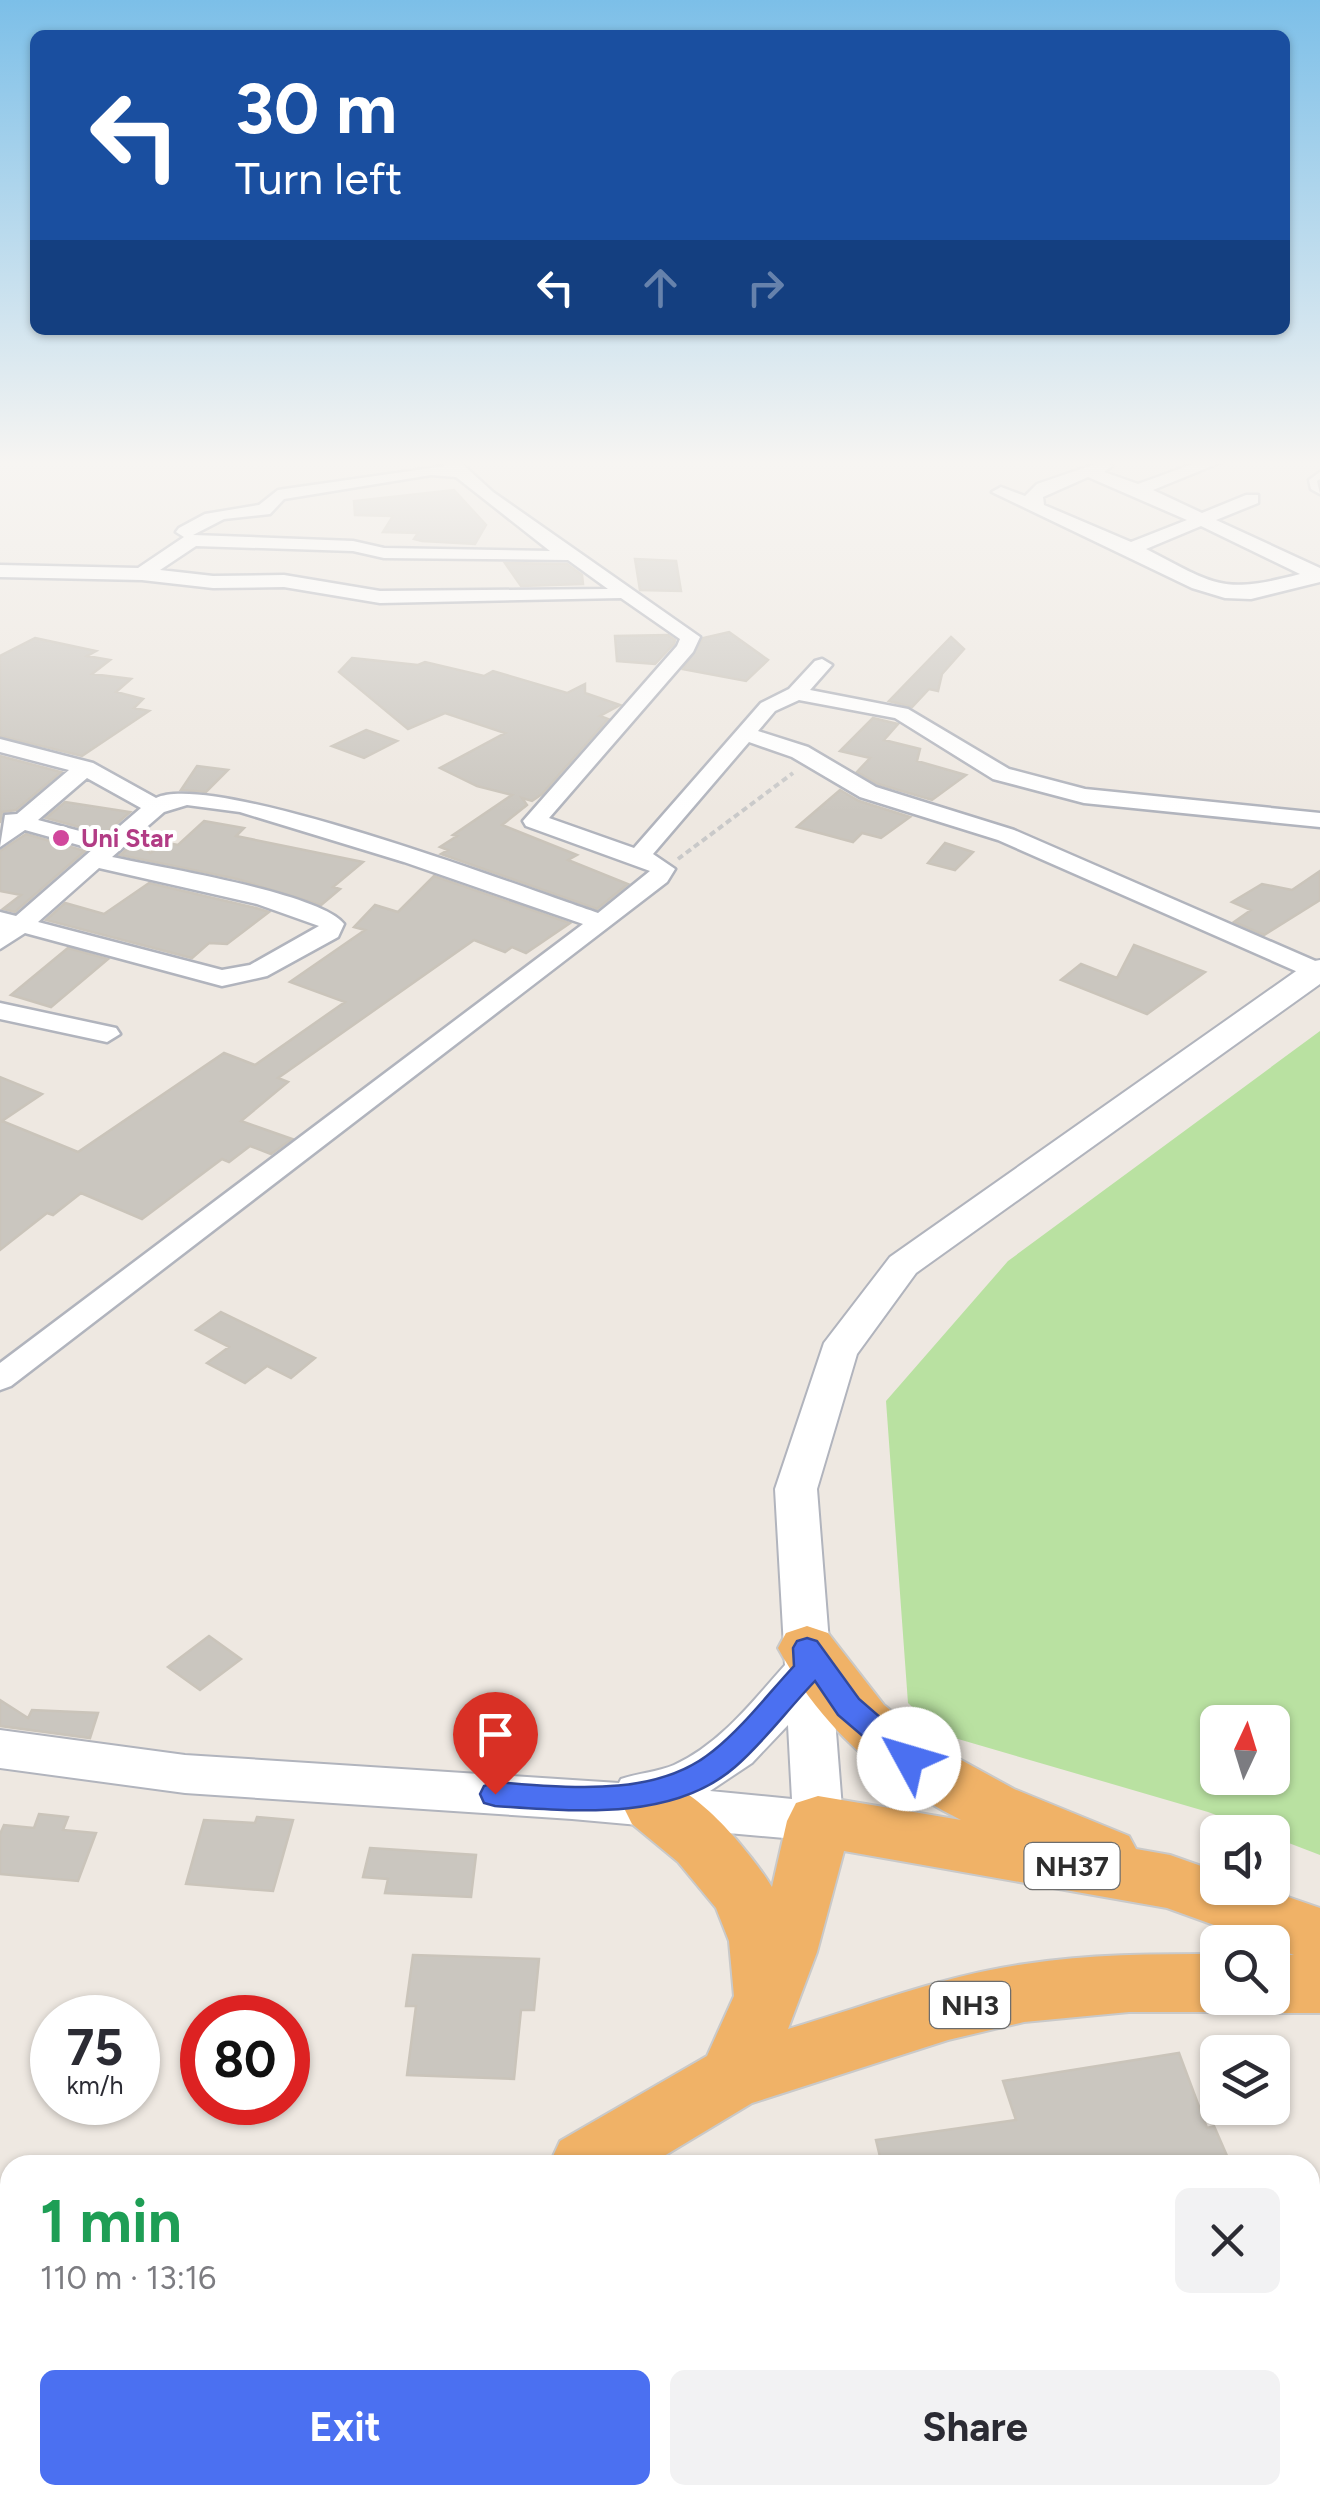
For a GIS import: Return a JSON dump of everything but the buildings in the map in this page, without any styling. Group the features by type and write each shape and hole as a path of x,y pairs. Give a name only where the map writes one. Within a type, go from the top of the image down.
{"highway":[{"path":"808,1659 848,1707 886,1743 932,1775 1170,1882"},
{"path":"654,1806 695,1835 723,1869 758,1925 768,2001"},
{"path":"602,2155 732,2078 768,2001 808,1881 818,1822"},
{"name":"NH37","path":"818,1822 1170,1882 1320,1936"},
{"name":"NH3","path":"732,2078 948,2010 1024,1993 1130,1983 1200,1984"},
{"path":"1290,1984 1320,1984"}],"street":[{"path":"177,578 213,582 284,581 380,597 612,596 620,589"},
{"path":"0,1379 659,877 663,870 638,857 534,821 686,648 690,636 604,578"},
{"path":"1187,578 1236,594 1306,578"},
{"path":"638,857 768,707 796,693 822,665"},
{"path":"796,693 901,713 1001,774 1084,796 1320,820"},
{"path":"745,734 812,759 868,792 1006,835 1318,970"},
{"path":"0,744 86,768 156,807"},
{"path":"0,840 86,768"},
{"path":"0,942 10,922 156,807 172,799 187,798 243,806 412,857 600,922"},
{"path":"0,816 100,853 264,898 325,918 332,924 329,932 258,971 222,978 10,922"},
{"path":"0,1748 185,1774 654,1806 818,1822 796,1490 838,1352 903,1264 1318,970"},
{"path":"0,1011 107,1034"},
{"path":"572,1800 669,1790 693,1779 724,1760 808,1659"}],"path":[{"path":"663,870 812,759"}],"green space":[{"path":"1320,1031 1320,1855 1290,1844 1290,1815 1216,1815 941,1734 908,1703 886,1401 1008,1261"}],"place":[{"name":"Uni Star","path":"61,838"}],"route":[{"path":"495,1794 572,1800 669,1790 693,1779 724,1760 808,1669 807,1648 848,1707 909,1759"}]}
